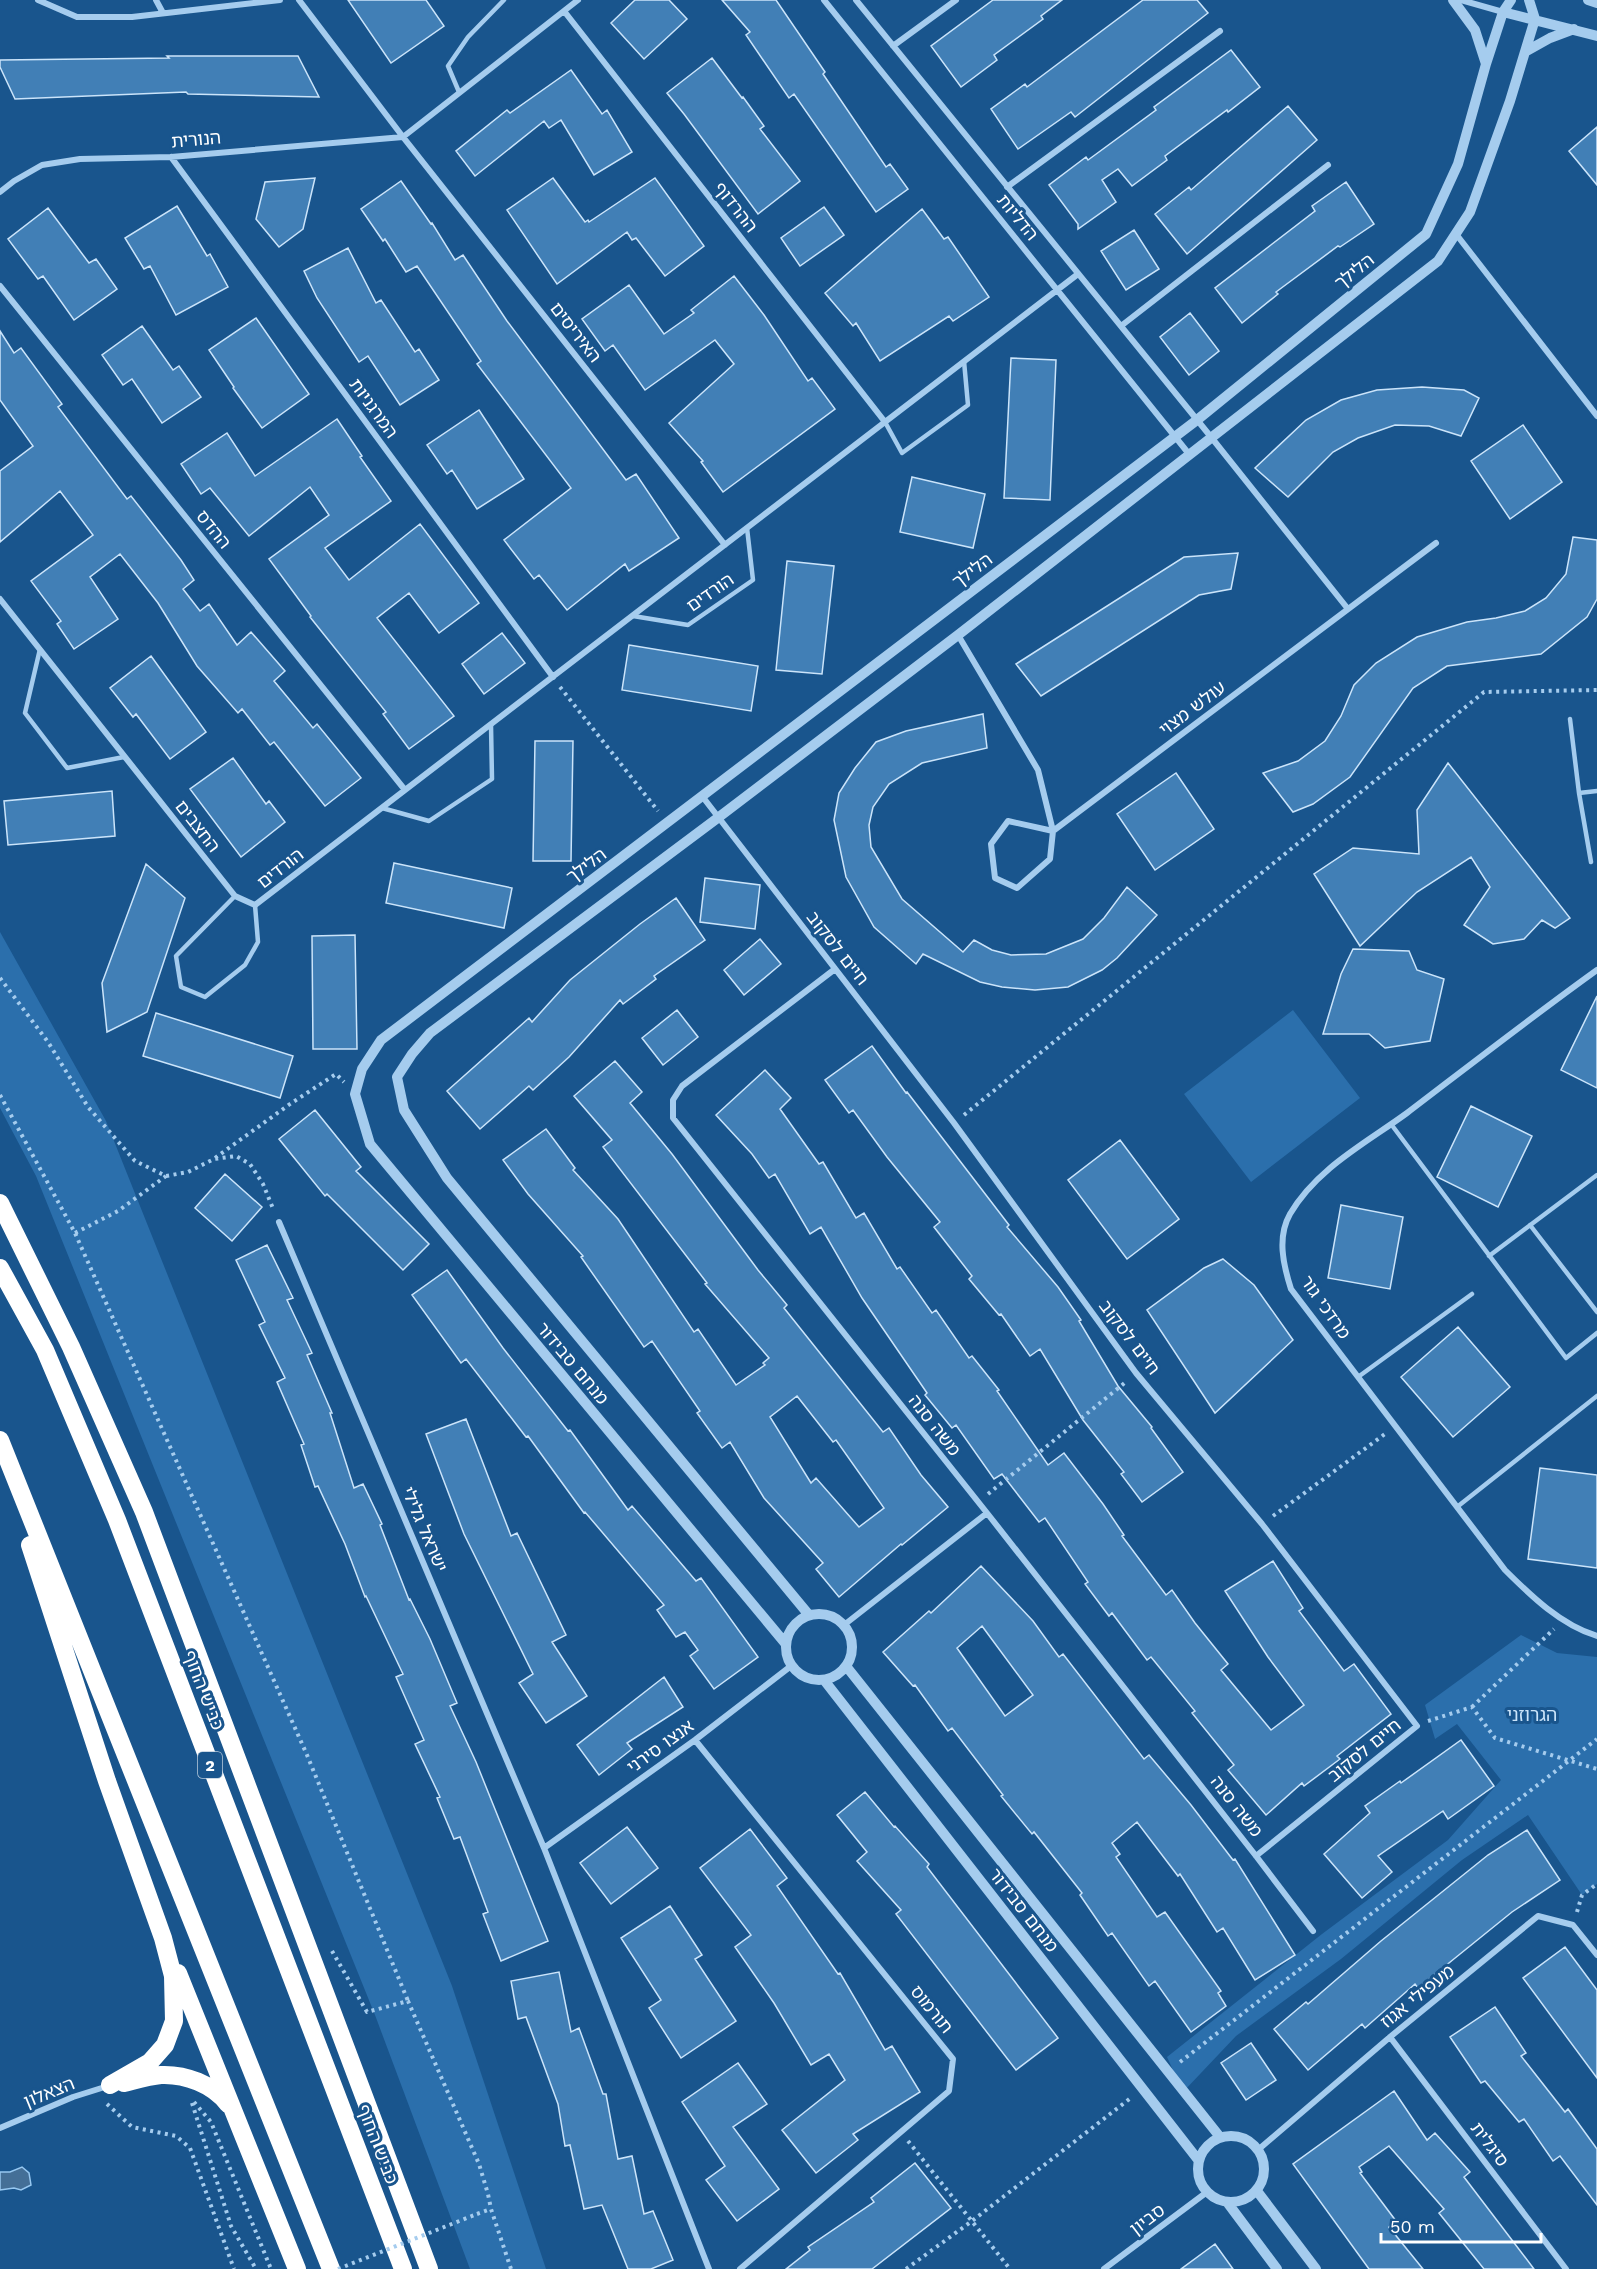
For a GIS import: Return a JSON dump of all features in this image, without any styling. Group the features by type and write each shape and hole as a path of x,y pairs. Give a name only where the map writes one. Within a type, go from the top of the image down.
{"highway":[{"path":"0,1203 71,1347 144,1512 429,2269"},
{"name":"כביש החוף","path":"0,1268 45,1350 117,1520 403,2269"},
{"path":"0,1440 331,2269"},
{"path":"0,1452 106,1781 164,1938 297,2269"},
{"path":"110,2095 150,2062 165,2045 174,2021 173,1976 164,1938"},
{"path":"110,2095 162,2075 197,2081 217,2092 234,2113"}],"street":[{"path":"39,0 77,17 132,17 280,0"},
{"path":"156,0 163,13"},
{"path":"299,0 402,137 578,0"},
{"name":"הדליות","path":"824,0 1189,454"},
{"name":"הדליות","path":"856,0 1211,437"},
{"path":"893,46 956,0"},
{"path":"1453,0 1475,30 1486,64"},
{"path":"1461,0 1597,36"},
{"name":"הלילך","path":"355,1094 362,1069 381,1040 1175,437 1426,234 1458,164 1486,64 1503,12 1511,0"},
{"path":"719,817 958,635 1438,261 1470,212 1535,19 1529,0"},
{"path":"1588,0 1597,3"},
{"name":"ההרדוף","path":"564,11 885,422"},
{"path":"1525,51 1574,29"},
{"name":"הדליות","path":"1008,187 1220,31"},
{"name":"הנורית","path":"0,192 42,165 80,159 171,157 402,137"},
{"name":"האיריסים","path":"402,137 725,545"},
{"name":"המרגניות","path":"171,157 553,677"},
{"path":"1121,326 1328,165"},
{"path":"1456,234 1597,416"},
{"name":"הורדים","path":"255,905 1078,274"},
{"name":"ההדס","path":"0,286 405,790"},
{"path":"1211,437 1348,609"},
{"name":"עולש מצוי","path":"1053,831 1436,543"},
{"name":"החצבים","path":"0,599 235,896 255,905"},
{"path":"958,635 1038,770 1053,831 1050,860 1017,888 995,878 990,844 1008,821 1053,831"},
{"name":"חיים לסקוב","path":"702,796 954,1123 1136,1373 1262,1524 1417,1726 1256,1856"},
{"name":"מנחם סבידור","path":"719,817 430,1033 412,1054 397,1077 404,1110 447,1178 809,1615"},
{"name":"משה סנה","path":"835,969 682,1086 673,1101 674,1118 987,1513 1313,1931"},
{"name":"מרדכי גור","path":"1597,970 1325,1171 1289,1215 1282,1239 1283,1262 1291,1289 1505,1570 1535,1600 1564,1620 1597,1636"},
{"name":"מנחם סבידור","path":"355,1094 370,1144 785,1643"},
{"name":"ישראל גלילי","path":"279,1222 544,1848 709,2269"},
{"path":"844,1625 987,1513"},
{"path":"809,1615 828,1615 844,1625 852,1650 846,1666 840,1672 824,1680 805,1678 791,1666 787,1658 785,1643 793,1625 809,1615"},
{"name":"אנצו סירני","path":"544,1848 695,1740 791,1666"},
{"name":"מנחם סבידור","path":"846,1666 1220,2137"},
{"name":"מנחם סבידור","path":"824,1680 1199,2161"},
{"name":"תורמוס","path":"695,1740 953,2059 949,2091 740,2269"},
{"name":"מעפילי אגוז","path":"1259,2149 1390,2037 1538,1916 1573,1924"},
{"path":"1573,1924 1597,1955"},
{"name":"סיגלית","path":"1390,2037 1566,2269"},
{"name":"הצאלון","path":"0,2128 73,2097 110,2095"},
{"path":"1231,2135 1242,2137 1259,2149 1264,2159 1263,2181 1249,2198 1239,2202 1227,2202 1216,2199 1207,2192 1198,2172 1203,2150 1210,2142 1231,2135"},
{"path":"1257,2191 1316,2269"},
{"name":"סביון","path":"1104,2269 1207,2192"},
{"path":"1227,2202 1277,2269"}],"lane":[{"path":"459,92 448,66 468,38 504,0"},
{"path":"885,422 902,453 968,405 964,361"},
{"name":"הורדים","path":"633,616 688,625 753,580 747,528"},
{"path":"40,649 25,713 68,768 124,757"},
{"path":"1570,719 1579,793 1591,862"},
{"path":"382,808 429,821 492,779 491,725"},
{"path":"1579,793 1597,791"},
{"name":"הורדים","path":"235,896 176,956 181,987 205,997 245,965 258,942 255,905"},
{"path":"1391,1124 1566,1358 1597,1333"},
{"path":"1489,1256 1597,1175"},
{"path":"1530,1225 1597,1312"},
{"path":"1358,1377 1472,1294"},
{"path":"1457,1508 1597,1396"}],"path":[{"path":"553,677 668,823"},
{"path":"954,1123 1484,692 1597,690"},
{"path":"0,978 48,1042 88,1107 135,1161 166,1176"},
{"path":"75,1233 118,1211 166,1176 188,1172 214,1159 336,1074 355,1094"},
{"path":"0,1095 75,1233 307,1755 408,2001 479,2164 490,2209 511,2269"},
{"path":"214,1159 236,1156 250,1164 263,1184 279,1222"},
{"path":"977,1503 1136,1373"},
{"path":"1262,1524 1396,1426"},
{"path":"1417,1726 1472,1707 1564,1620"},
{"path":"1472,1707 1495,1738 1597,1769"},
{"path":"1168,2071 1597,1739"},
{"path":"1573,1924 1582,1895 1597,1884"},
{"path":"330,1948 367,2012 408,2001"},
{"path":"906,2269 1143,2089"},
{"path":"110,2095 132,2127 176,2136 190,2148 234,2269"},
{"path":"256,2269 231,2226 190,2099 211,2122 272,2269"},
{"path":"901,2133 1010,2269"},
{"path":"338,2269 490,2209"}],"green space":[{"path":"0,932 106,1121 452,1986 546,2269 470,2269 375,2015 36,1176 0,1108"},
{"path":"1293,1010 1360,1098 1251,1182 1184,1094"},
{"name":"הגרוזני","path":"1521,1635 1557,1653 1597,1657 1597,1884 1582,1895 1528,1815 1462,1860 1341,1959 1236,2036 1183,2092 1167,2057 1322,1934 1448,1840 1501,1780 1457,1724 1435,1739 1425,1705"}],"shaded area":[{"path":"22,2167 29,2173 31,2185 21,2190 14,2188 0,2190 0,2172 10,2172"}],"building":[{"path":"348,0 426,0 444,26 391,63"},
{"path":"635,0 669,0 687,19 644,59 611,23"},
{"path":"722,0 776,0 886,167 890,164 908,189 876,212 794,94 789,98 746,35 750,32"},
{"path":"993,0 1062,0 1041,16 1043,19 994,55 997,60 961,87 931,46"},
{"path":"1143,0 1197,0 1208,13 1075,117 1071,112 1018,149 991,109 1025,84 1027,87"},
{"path":"1231,50 1260,87 1165,156 1167,160 1132,186 1118,169 1102,180 1116,202 1078,229 1078,224 1049,185 1086,157 1088,160 1156,110 1154,107"},
{"path":"167,56 298,56 319,97 188,94 186,92 15,99 0,67 0,60 169,58"},
{"path":"712,58 764,126 760,129 800,181 758,214 667,93"},
{"path":"571,70 602,114 607,110 632,152 594,175 561,120 549,128 544,121 475,176 456,151 507,110 510,113"},
{"path":"1288,106 1317,140 1187,254 1155,214 1189,187 1191,190"},
{"path":"1597,127 1597,185 1569,151"},
{"path":"315,178 303,229 279,247 256,219 265,182"},
{"path":"553,178 585,222 588,220 589,222 655,178 704,246 665,276 636,238 632,240 627,232 557,284 507,210"},
{"path":"401,181 432,223 455,260 463,255 507,321 626,480 636,474 679,538 629,571 625,564 567,610 539,575 534,579 504,540 571,488 477,364 481,361 417,266 406,272 385,239 383,241 361,209"},
{"path":"1346,182 1374,224 1340,247 1338,246 1276,292 1278,294 1242,323 1215,288 1315,211 1312,206"},
{"path":"177,206 207,256 210,254 228,287 176,315 150,266 144,269 125,238"},
{"path":"824,207 844,235 800,266 781,238"},
{"path":"48,208 89,263 96,259 117,289 74,320 43,276 38,279 8,239"},
{"path":"922,209 944,239 948,237 989,297 953,321 949,316 880,361 856,323 853,326 825,293"},
{"path":"1134,230 1159,269 1126,290 1101,251"},
{"path":"348,248 376,303 381,300 415,352 419,349 439,380 400,405 368,356 359,362 317,298 304,271"},
{"path":"734,276 764,315 808,381 812,378 835,409 723,492 701,462 703,461 669,423 734,364 715,340 645,390 613,345 605,351 582,319 629,285 664,334 694,313 691,310"},
{"path":"1190,313 1219,351 1189,375 1160,337"},
{"path":"256,318 309,394 262,428 209,350"},
{"path":"142,326 173,370 179,366 201,397 162,423 132,379 123,385 102,355"},
{"path":"0,331 14,353 21,348 62,404 58,407 127,499 131,496 181,560 194,580 183,589 200,611 209,604 237,645 251,632 285,671 274,681 313,728 317,724 361,778 325,806 274,742 270,745 242,709 238,713 197,666 158,603 120,554 90,577 118,619 74,649 57,624 61,621 31,581 93,535 60,491 0,542 0,471 33,446 0,400"},
{"path":"1011,358 1056,360 1050,500 1004,498"},
{"path":"1422,387 1464,390 1479,398 1461,436 1429,426 1395,425 1358,438 1333,452 1288,497 1255,468 1306,420 1341,400 1377,390"},
{"path":"479,410 524,479 477,509 452,470 447,474 427,445"},
{"path":"337,419 391,501 325,548 349,580 420,524 479,603 439,633 409,593 377,618 454,716 409,749 383,714 386,712 310,617 269,559 329,515 310,487 249,536 210,488 201,494 181,464 227,433 255,476"},
{"path":"1523,425 1562,482 1510,519 1471,461"},
{"path":"912,477 985,494 973,548 900,532"},
{"path":"1573,537 1597,540 1597,599 1587,617 1541,654 1447,666 1413,688 1350,777 1313,804 1293,812 1263,773 1298,761 1325,741 1341,716 1354,685 1376,663 1417,637 1467,622 1525,611 1546,598 1566,574"},
{"path":"1238,553 1231,589 1199,595 1041,696 1016,664 1184,557"},
{"path":"787,561 834,566 822,674 776,670"},
{"path":"502,633 525,663 484,694 462,664"},
{"path":"629,645 758,666 751,711 622,690"},
{"path":"151,656 206,732 170,759 136,714 133,717 110,688"},
{"path":"983,714 987,748 922,763 889,784 873,807 869,825 871,847 902,899 963,952 974,940 992,950 1011,955 1046,954 1083,939 1104,918 1127,887 1157,915 1117,958 1102,970 1068,987 1035,990 980,982 923,954 916,964 874,927 846,877 834,820 839,793 876,742 906,731"},
{"path":"535,741 573,741 571,861 533,861"},
{"path":"233,758 266,804 269,801 285,822 241,857 190,789"},
{"path":"1448,763 1570,918 1555,928 1542,920 1524,939 1493,944 1464,925 1490,887 1471,857 1417,892 1360,946 1314,874 1353,848 1419,854 1417,810"},
{"path":"1176,773 1214,829 1155,870 1117,814"},
{"path":"112,791 115,836 8,845 4,801"},
{"path":"394,863 512,888 504,928 386,903"},
{"path":"146,864 185,898 147,1012 107,1032 102,983"},
{"path":"705,878 760,885 755,929 700,922"},
{"path":"676,898 705,940 654,976 656,979 623,1004 620,1000 569,1057 533,1090 529,1086 480,1129 447,1091 529,1018 532,1022 570,980"},
{"path":"355,935 357,1049 313,1049 312,936"},
{"path":"760,939 781,964 744,995 724,970"},
{"path":"1353,949 1409,951 1417,970 1444,979 1430,1041 1385,1048 1369,1034 1323,1034 1341,974"},
{"path":"1597,996 1597,1088 1561,1070"},
{"path":"677,1010 698,1037 663,1065 642,1038"},
{"path":"156,1013 293,1056 280,1098 143,1056"},
{"path":"872,1046 1009,1225 1007,1227 1058,1287 1081,1320 1079,1321 1118,1386 1152,1427 1183,1472 1142,1502 1121,1474 1124,1472 1083,1420 1040,1349 1030,1356 1001,1314 999,1315 969,1279 972,1276 934,1227 940,1222 887,1157 853,1110 849,1113 825,1080"},
{"path":"615,1061 642,1092 630,1103 672,1154 758,1270 787,1305 784,1308 883,1432 889,1428 921,1475 948,1507 839,1597 816,1569 823,1563 764,1498 730,1442 722,1448 697,1413 700,1411 652,1341 644,1347 581,1257 583,1256 528,1194 503,1160 546,1129 575,1168 573,1170 618,1219 694,1332 698,1329 736,1385 765,1365 763,1363 769,1358 705,1284 707,1283 603,1147 612,1140 574,1096","holes":["797,1396 833,1442 836,1440 884,1508 859,1527 816,1478 811,1483 770,1417"]},
{"path":"765,1070 791,1098 780,1109 819,1164 823,1162 856,1218 864,1213 897,1269 900,1267 932,1313 936,1310 969,1358 972,1356 999,1390 997,1391 1048,1465 1064,1453 1103,1504 1124,1535 1122,1536 1166,1595 1172,1590 1228,1664 1221,1670 1271,1730 1304,1705 1268,1657 1225,1591 1273,1561 1303,1608 1299,1611 1344,1671 1354,1664 1391,1714 1337,1756 1340,1759 1304,1786 1302,1783 1266,1815 1228,1770 1234,1765 1192,1713 1195,1711 1151,1657 1147,1660 1112,1613 1109,1616 1085,1584 1088,1582 1045,1518 1039,1522 1002,1474 994,1479 956,1425 952,1428 925,1395 927,1393 862,1298 821,1227 810,1234 775,1174 769,1178 752,1154 716,1115"},
{"path":"1471,1106 1532,1136 1498,1207 1437,1177"},
{"path":"315,1110 361,1167 356,1171 429,1244 403,1270 327,1194 325,1196 279,1139"},
{"path":"1120,1140 1179,1219 1127,1259 1068,1180"},
{"path":"225,1174 262,1207 232,1241 195,1208"},
{"path":"1341,1205 1403,1217 1390,1289 1328,1278"},
{"path":"267,1245 293,1298 287,1300 312,1353 307,1355 332,1413 330,1413 354,1488 363,1484 382,1524 380,1525 409,1600 430,1639 457,1703 450,1706 476,1762 548,1941 501,1961 483,1914 488,1912 460,1837 454,1839 437,1798 440,1797 415,1744 424,1740 396,1677 403,1674 365,1597 345,1544 318,1486 315,1487 301,1445 304,1444 277,1382 285,1378 259,1325 265,1322 236,1260"},
{"path":"1223,1259 1254,1285 1293,1340 1215,1413 1147,1310 1204,1268"},
{"path":"447,1270 503,1348 568,1431 570,1430 628,1510 632,1506 696,1581 701,1578 758,1657 714,1689 690,1656 698,1650 685,1632 676,1637 657,1610 664,1605 584,1513 528,1436 526,1437 466,1359 461,1363 412,1295"},
{"path":"1458,1327 1510,1387 1453,1437 1401,1377"},
{"path":"466,1419 511,1536 517,1533 566,1635 552,1642 587,1696 546,1723 519,1683 533,1674 464,1534 426,1434"},
{"path":"1540,1468 1597,1475 1597,1568 1528,1559"},
{"path":"981,1566 1033,1621 1059,1657 1063,1654 1144,1759 1149,1755 1233,1860 1235,1859 1295,1955 1255,1980 1223,1928 1217,1932 1180,1874 1178,1876 1137,1822 1112,1843 1120,1854 1116,1857 1157,1917 1165,1912 1221,1991 1218,1993 1226,2006 1191,2032 1155,1981 1149,1986 1112,1933 1108,1936 1080,1895 1082,1893 1034,1832 1032,1834 1001,1796 1003,1795 952,1728 948,1731 915,1685 913,1686 883,1652 929,1611 931,1613","holes":["982,1626 1033,1695 1005,1716 957,1648"]},
{"path":"664,1677 683,1707 627,1743 632,1749 599,1775 577,1745"},
{"path":"1461,1740 1494,1786 1448,1819 1443,1811 1378,1856 1392,1872 1362,1898 1324,1854 1370,1813 1365,1806"},
{"path":"865,1792 929,1864 927,1867 1058,2038 1016,2070 896,1914 901,1910 857,1861 867,1852 837,1815"},
{"path":"627,1827 658,1868 611,1904 580,1863"},
{"path":"750,1829 787,1878 777,1886 838,1974 840,1973 885,2050 892,2046 920,2092 853,2134 858,2140 816,2173 782,2130 845,2080 829,2054 811,2065 774,2003 735,1947 751,1935 700,1868"},
{"path":"1527,1830 1560,1880 1512,1912 1418,1988 1415,1984 1365,2028 1362,2024 1308,2070 1274,2029 1306,2002 1308,2004 1381,1941 1488,1855"},
{"path":"670,1906 702,1955 695,1959 736,2021 681,2058 649,2008 661,2000 621,1938"},
{"path":"1565,1947 1597,1990 1597,2078 1523,1978"},
{"path":"559,1972 571,2032 579,2028 603,2094 606,2094 618,2159 632,2156 644,2214 653,2211 673,2260 651,2269 628,2269 602,2205 584,2209 570,2145 565,2146 558,2104 526,2017 518,2019 511,1981"},
{"path":"1495,2007 1526,2053 1521,2056 1565,2112 1568,2109 1597,2149 1597,2205 1560,2156 1553,2161 1524,2119 1519,2122 1485,2081 1481,2083 1450,2037"},
{"path":"1251,2043 1276,2080 1246,2100 1221,2063"},
{"path":"738,2063 767,2104 733,2127 779,2189 737,2221 706,2180 725,2166 682,2102"},
{"path":"1394,2091 1427,2140 1435,2133 1470,2172 1464,2177 1534,2269 1484,2269 1439,2213 1444,2209 1389,2146 1359,2167 1362,2172 1360,2173 1396,2221 1389,2227 1423,2269 1369,2269 1293,2164"},
{"path":"915,2163 951,2208 872,2269 786,2269 810,2250 808,2247 874,2202 871,2198"},
{"path":"1215,2244 1233,2269 1181,2269"}]}
